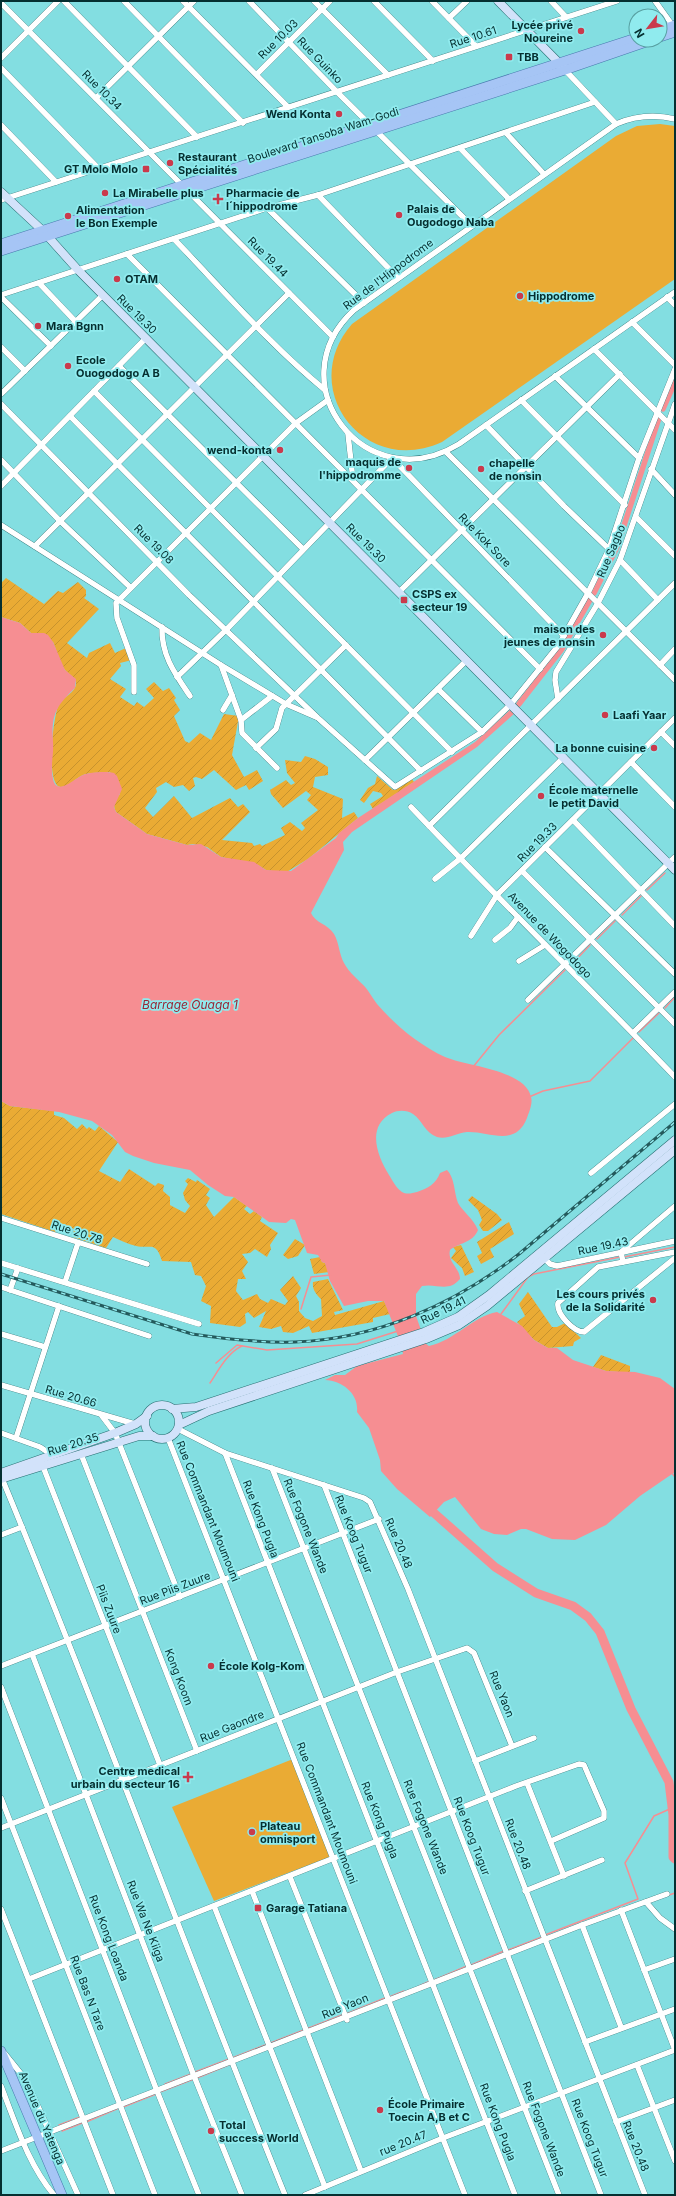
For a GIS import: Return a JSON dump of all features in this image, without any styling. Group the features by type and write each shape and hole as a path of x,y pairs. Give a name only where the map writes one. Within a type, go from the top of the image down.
{"main road":[{"path":"498,1 563,67"},
{"name":"Boulevard Tansoba Wam-Godi","path":"563,67 628,41"},
{"name":"Boulevard Tansoba Wam-Godi","path":"1,251 45,234 628,47"},
{"name":"Rue 19.30","path":"3,196 45,234 78,270 675,870"},
{"name":"Boulevard Tansoba Wam-Godi","path":"1,244 45,234"},
{"name":"Rue 19.41","path":"542,1256 675,1140"},
{"name":"Rue 19.41","path":"178,1427 210,1411 425,1336 458,1317 542,1256 675,1150"},
{"name":"Rue 19.41","path":"172,1409 196,1407 398,1345"},
{"path":"158,1406 172,1409 178,1416 178,1427 168,1438 160,1439 153,1436 146,1427 149,1412 158,1406"},
{"name":"Rue 20.35","path":"41,1462 52,1455 136,1424 147,1416"},
{"name":"Rue 20.35","path":"1,1477 41,1462 81,1454 139,1436 153,1436"},
{"name":"Avenue du Yatenga","path":"1,2051 35,2138 55,2195"},
{"name":"Avenue du Yatenga","path":"1,2065 62,2195"}],"street":[{"path":"1,58 58,1"},
{"path":"64,1 197,137"},
{"path":"124,1 243,123"},
{"path":"183,1 288,107"},
{"path":"96,98 194,1"},
{"name":"Rue Guinko","path":"249,1 336,92 472,226"},
{"path":"314,1 388,76"},
{"name":"Rue 10.03","path":"256,74 330,1"},
{"path":"374,1 433,61"},
{"path":"432,1 476,46"},
{"path":"449,18 467,1"},
{"path":"551,1 566,17"},
{"name":"Rue 10.61","path":"3,196 56,182 243,123 605,3 617,1"},
{"path":"655,1 674,28"},
{"name":"Rue 10.34","path":"1,3 185,189"},
{"path":"563,67 616,124"},
{"path":"1,68 98,168"},
{"path":"51,346 1,296 267,208 318,195 408,163 506,133 595,102"},
{"name":"Rue de l'Hippodrome","path":"675,119 648,116 632,118 616,124 364,303 346,318 333,337 326,359 326,390 328,400 335,416 348,434 370,450 392,458 418,460 446,452 675,292"},
{"path":"1,125 56,182"},
{"path":"506,133 544,174"},
{"path":"460,148 509,199"},
{"name":"Rue 19.44","path":"185,189 333,337"},
{"path":"318,195 398,278"},
{"path":"267,208 364,303"},
{"path":"174,239 302,371 326,390"},
{"path":"127,254 540,669"},
{"path":"39,283 75,321"},
{"path":"35,546 226,355 290,294"},
{"path":"1,394 103,295"},
{"path":"667,297 675,305"},
{"path":"632,322 675,365"},
{"path":"1,486 146,338"},
{"path":"1,347 25,371"},
{"path":"594,349 675,430"},
{"path":"119,366 303,549"},
{"path":"294,695 394,787 422,771 482,732 511,704 540,669 564,636 588,593 609,549 625,505 639,458 675,369"},
{"path":"399,592 620,374"},
{"path":"555,376 639,458"},
{"path":"94,391 452,752"},
{"path":"134,692 134,665 117,618 115,606 118,601 157,560 296,423 328,400"},
{"path":"521,400 625,505"},
{"name":"Rue 19.08","path":"1,404 226,630 294,695"},
{"name":"Rue Sagbo","path":"558,698 555,680 556,672 598,603 620,560 636,517 667,422 675,404"},
{"path":"70,416 422,771"},
{"path":"486,425 564,506 609,549"},
{"path":"348,434 353,481"},
{"path":"446,452 494,498 675,680"},
{"path":"177,677 226,630 277,575 392,458"},
{"name":"Rue Kok Sore","path":"392,458 564,636"},
{"path":"1,460 60,520 130,587"},
{"path":"651,470 675,494"},
{"path":"636,517 675,556"},
{"path":"1,525 220,665 286,704 318,718"},
{"path":"620,560 658,600"},
{"path":"429,826 675,583"},
{"path":"162,627 165,652 170,667 190,696"},
{"path":"256,748 276,729 282,708 346,645"},
{"path":"660,665 675,649"},
{"path":"364,760 467,660"},
{"path":"220,665 241,720 242,733 277,768"},
{"path":"438,689 482,732"},
{"path":"223,710 232,695"},
{"path":"241,720 272,696"},
{"name":"Rue 19.33","path":"471,936 497,895 675,718"},
{"path":"661,732 675,746"},
{"path":"435,879 461,858 564,757"},
{"path":"631,762 675,807"},
{"name":"Avenue de Wogodogo","path":"411,807 545,945 634,1032 675,1077"},
{"path":"572,820 675,926"},
{"path":"545,847 616,914 675,974"},
{"path":"528,1000 675,857"},
{"path":"522,871 675,1024"},
{"path":"495,940 510,928 518,917"},
{"path":"519,961 545,945"},
{"path":"634,1032 675,992"},
{"path":"591,1173 675,1104"},
{"path":"622,1262 621,1252 675,1206"},
{"name":"Rue 20.78","path":"1,1218 147,1264"},
{"name":"Rue 19.43","path":"542,1256 550,1264 557,1266 675,1241"},
{"path":"65,1282 78,1243"},
{"path":"675,1252 598,1267 558,1303 557,1307 577,1331 584,1332 675,1259"},
{"path":"1,1263 199,1324"},
{"path":"10,1290 18,1268"},
{"path":"1,1287 149,1336"},
{"path":"16,1438 59,1306"},
{"path":"1,1334 45,1347"},
{"name":"Rue 20.66","path":"1,1386 102,1416 136,1424"},
{"path":"102,1416 115,1433 119,1442 180,1597"},
{"path":"178,1427 225,1453 324,1485"},
{"path":"1,1433 40,1447 52,1455"},
{"name":"Rue Commandant Moumouni","path":"168,1438 465,2195"},
{"name":"Rue Kong Pugla","path":"225,1453 515,2195"},
{"name":"Kong Koom","path":"81,1454 197,1751"},
{"name":"Piis Zuure","path":"41,1462 160,1765"},
{"name":"Rue Fogone Wande","path":"272,1468 305,1548 559,2195"},
{"path":"1,1477 68,1640 231,2062 285,2195"},
{"name":"Rue 20.48","path":"324,1485 370,1502 379,1519 645,2195"},
{"name":"Rue Koog Tugur","path":"324,1485 601,2195"},
{"name":"Rue Piis Zuure","path":"1,1666 379,1519"},
{"path":"1,1535 22,1527"},
{"name":"Rue Gaondre","path":"1,1828 434,1658 467,1648 472,1650"},
{"name":"Rue Yaon","path":"472,1650 512,1746"},
{"name":"Rue Wa Ne Kiiga","path":"32,1654 194,2076 242,2195"},
{"name":"Rue Kong Loanda","path":"1,1687 103,1948 156,2091 199,2195"},
{"path":"475,1761 534,1738"},
{"path":"29,1979 103,1948 290,1877 527,1783 578,1764 584,1765 604,1811 604,1818 551,1841"},
{"path":"527,1783 564,1876"},
{"name":"Rue Bas N Tare","path":"1,1798 155,2195"},
{"path":"526,1891 602,1860"},
{"path":"290,1877 346,2019"},
{"path":"252,1891 361,2171"},
{"name":"Rue Yaon","path":"1,2151 49,2134 306,2032 346,2019 389,2000 545,1939 667,1894"},
{"path":"646,1902 660,1918 675,1929"},
{"path":"214,1906 325,2187"},
{"path":"1,1909 113,2195"},
{"path":"621,1910 675,2050"},
{"path":"582,1925 621,2027"},
{"path":"644,1970 675,1958"},
{"path":"585,2042 621,2027 675,2009"},
{"name":"rue 20.47","path":"305,2195 486,2121 561,2092 600,2080 675,2050"},
{"path":"1,2051 26,2080 49,2134 78,2195"},
{"path":"637,2065 675,2161"},
{"path":"1,2086 23,2142 42,2180 55,2195"},
{"path":"616,2122 675,2100"}],"shaded area":[{"name":"Hippodrome","path":"660,124 675,126 675,279 442,442 413,450 387,448 364,437 347,420 335,399 331,374 337,349 352,324 616,136 637,126"},
{"path":"6,578 44,604 58,591 63,593 78,582 86,590 86,596 84,598 99,609 67,643 87,658 89,653 110,643 115,653 128,647 132,660 120,663 121,666 110,679 126,689 120,697 134,706 137,702 144,707 154,698 146,689 154,682 163,691 169,688 176,698 174,700 180,710 174,716 185,741 189,743 200,733 211,740 224,714 239,716 232,755 244,777 257,770 263,781 249,790 246,785 236,790 214,770 202,779 196,777 193,778 195,786 189,791 183,785 174,787 166,782 156,788 157,792 145,808 153,817 174,796 192,818 230,798 238,807 243,804 250,812 222,840 252,843 254,846 260,844 262,846 285,835 281,828 290,822 302,831 305,828 301,823 318,810 307,800 311,795 306,791 283,808 271,794 270,790 286,780 291,785 295,783 287,773 285,760 301,762 305,756 315,759 328,767 328,775 315,777 313,787 343,799 342,818 354,812 358,818 308,859 285,873 266,870 258,865 221,857 207,847 193,844 187,845 147,834 116,812 114,807 115,802 120,794 110,772 86,774 80,776 64,787 56,784 53,776 52,750 57,711 59,704 63,699 74,690 76,682 63,667 53,642 31,633 20,623 1,617 1,583"},
{"path":"377,776 393,790 411,778 414,782 373,809 370,804 383,796 381,793 373,791 364,803 360,800 368,788 375,784"},
{"path":"1,1101 10,1106 54,1111 54,1115 64,1118 77,1129 82,1124 87,1129 89,1127 95,1131 99,1126 118,1142 99,1171 120,1182 129,1169 155,1186 158,1183 164,1185 163,1191 170,1197 170,1205 185,1213 190,1206 185,1200 183,1193 188,1184 185,1181 188,1178 196,1182 197,1180 210,1189 206,1195 210,1198 206,1205 214,1217 234,1197 247,1206 244,1209 250,1214 254,1211 262,1217 260,1221 278,1233 270,1245 271,1249 267,1257 255,1249 250,1253 242,1254 248,1262 242,1271 246,1279 238,1279 236,1291 243,1300 257,1294 260,1299 268,1303 271,1299 285,1305 288,1301 280,1290 293,1276 301,1288 296,1296 299,1302 299,1311 305,1318 313,1321 322,1316 321,1299 313,1287 313,1282 328,1279 343,1310 334,1312 335,1315 384,1301 390,1314 373,1318 373,1322 312,1333 309,1326 293,1333 283,1332 281,1326 271,1329 259,1327 266,1311 254,1318 248,1312 245,1314 246,1323 240,1327 210,1323 211,1306 201,1301 206,1286 201,1276 195,1275 191,1262 162,1261 158,1251 155,1248 136,1246 113,1237 106,1248 73,1237 74,1229 61,1224 55,1232 1,1214"},
{"path":"472,1196 497,1214 502,1220 488,1231 483,1231 479,1225 482,1220 478,1210 468,1200"},
{"path":"509,1222 514,1234 490,1249 494,1257 481,1264 477,1256 482,1253 477,1242"},
{"path":"295,1239 305,1245 298,1256 288,1259 283,1255"},
{"path":"461,1245 474,1272 465,1276 462,1268 451,1258 456,1251 453,1247"},
{"path":"320,1257 322,1262 325,1263 329,1272 314,1274 310,1259"},
{"path":"528,1292 552,1327 557,1327 565,1323 581,1338 574,1342 573,1346 548,1348 534,1340 517,1322 525,1316 519,1304"},
{"path":"601,1355 630,1366 630,1373 606,1371 593,1367"},
{"name":"Plateau omnisport","path":"293,1759 330,1857 214,1901 172,1807"}],"water":[{"name":"Barrage Ouaga 1","path":"1,617 20,623 31,633 44,633 48,635 53,642 65,670 76,679 75,688 63,700 54,718 52,770 55,784 58,786 66,785 83,775 90,773 114,773 117,776 122,789 114,807 116,812 147,834 187,845 201,844 221,857 254,862 266,870 291,871 336,838 339,833 358,818 475,742 511,709 515,713 477,747 352,832 343,842 344,850 311,913 315,919 334,934 346,967 366,988 377,1004 400,1027 426,1047 445,1057 507,1075 527,1088 531,1097 532,1102 530,1110 522,1127 516,1133 509,1135 501,1136 467,1132 441,1138 429,1133 413,1114 402,1111 392,1113 384,1119 376,1133 376,1142 381,1159 393,1182 402,1192 410,1194 425,1189 436,1180 440,1173 447,1170 452,1177 458,1203 478,1230 473,1238 450,1250 450,1258 458,1272 460,1279 456,1283 447,1287 422,1286 416,1294 416,1316 426,1344 429,1346 447,1339 480,1318 497,1312 522,1326 534,1340 548,1348 557,1348 573,1360 606,1371 635,1372 660,1378 675,1389 675,1472 640,1496 606,1525 575,1540 552,1539 526,1529 521,1529 507,1535 494,1534 481,1529 455,1497 444,1502 430,1517 397,1489 381,1471 380,1460 369,1428 357,1412 357,1405 352,1394 344,1386 325,1380 335,1375 345,1375 357,1366 403,1354 401,1344 384,1301 368,1301 344,1306 330,1281 325,1263 322,1262 318,1255 307,1253 295,1220 291,1219 286,1223 269,1222 234,1197 225,1196 208,1185 190,1170 154,1163 133,1156 125,1152 112,1135 92,1121 59,1112 10,1106 1,1101"}],"waterway":[{"path":"663,409 675,382"},
{"path":"594,593 617,547 659,418"},
{"path":"519,704 562,649 590,600"},
{"path":"647,890 665,873"},
{"path":"622,915 641,896"},
{"path":"597,939 615,921"},
{"path":"572,964 590,945"},
{"path":"473,1067 499,1035 565,970"},
{"path":"665,1008 675,997"},
{"path":"639,1032 659,1013"},
{"path":"529,1097 543,1091 590,1081 633,1038"},
{"path":"624,1257 675,1247"},
{"path":"501,1314 528,1277 534,1274 620,1257"},
{"path":"301,1309 311,1277 331,1275"},
{"path":"216,1363 237,1345 267,1350 357,1344 398,1331"},
{"path":"210,1383 228,1357 242,1346"},
{"path":"671,1472 675,1477"},
{"path":"425,1505 495,1567 536,1593 573,1606 588,1617 600,1632 631,1709 669,1782 673,1815 673,1857 675,1859"},
{"path":"545,1935 638,1899 625,1863 654,1816 672,1808"},
{"path":"669,1895 675,1893"},
{"path":"508,1950 542,1937"},
{"path":"471,1965 504,1951"},
{"path":"434,1980 467,1966"},
{"path":"419,1986 430,1981"},
{"path":"389,1997 404,1991"},
{"path":"346,2014 385,1998"},
{"path":"232,2058 342,2015"},
{"path":"195,2072 229,2059"},
{"path":"197,2078 231,2064"},
{"path":"165,2084 191,2074"},
{"path":"160,2092 194,2079"},
{"path":"123,2107 156,2094"},
{"path":"86,2122 119,2108"},
{"path":"59,2125 80,2117"},
{"path":"62,2131 82,2123"}],"railway":[{"path":"1,1274 192,1334 218,1338 269,1342 295,1342 356,1334 414,1316 442,1303 494,1272 519,1254 675,1122"}],"place":[{"name":"Lycée privé Noureine","path":"581,31"},
{"name":"TBB","path":"509,57"},
{"name":"Wend Konta","path":"339,114"},
{"name":"Restaurant Spécialités","path":"170,163"},
{"name":"GT Molo Molo","path":"146,169"},
{"name":"La Mirabelle plus","path":"105,193"},
{"name":"Pharmacie de l´hippodrome","path":"218,199"},
{"name":"Palais de Ougodogo Naba","path":"399,215"},
{"name":"Alimentation le Bon Exemple","path":"68,216"},
{"name":"OTAM","path":"117,279"},
{"name":"Hippodrome","path":"520,296"},
{"name":"Mara Bgnn","path":"38,326"},
{"name":"Ecole Ouogodogo A B","path":"68,366"},
{"name":"wend-konta","path":"280,450"},
{"name":"maquis de l'hippodromme","path":"409,468"},
{"name":"chapelle de nonsin","path":"481,469"},
{"name":"CSPS ex secteur 19","path":"404,600"},
{"name":"maison des jeunes de nonsin","path":"603,635"},
{"name":"Laafi Yaar","path":"605,715"},
{"name":"La bonne cuisine","path":"654,748"},
{"name":"École maternelle le petit David","path":"541,796"},
{"name":"Les cours privés de la Solidarité","path":"653,1300"},
{"name":"École Kolg-Kom","path":"211,1666"},
{"name":"Centre medical urbain du secteur 16","path":"188,1777"},
{"name":"Plateau omnisport","path":"252,1832"},
{"name":"Garage Tatiana","path":"258,1908"},
{"name":"École Primaire Toecin A,B et C","path":"380,2110"},
{"name":"Total success World","path":"211,2131"}]}
